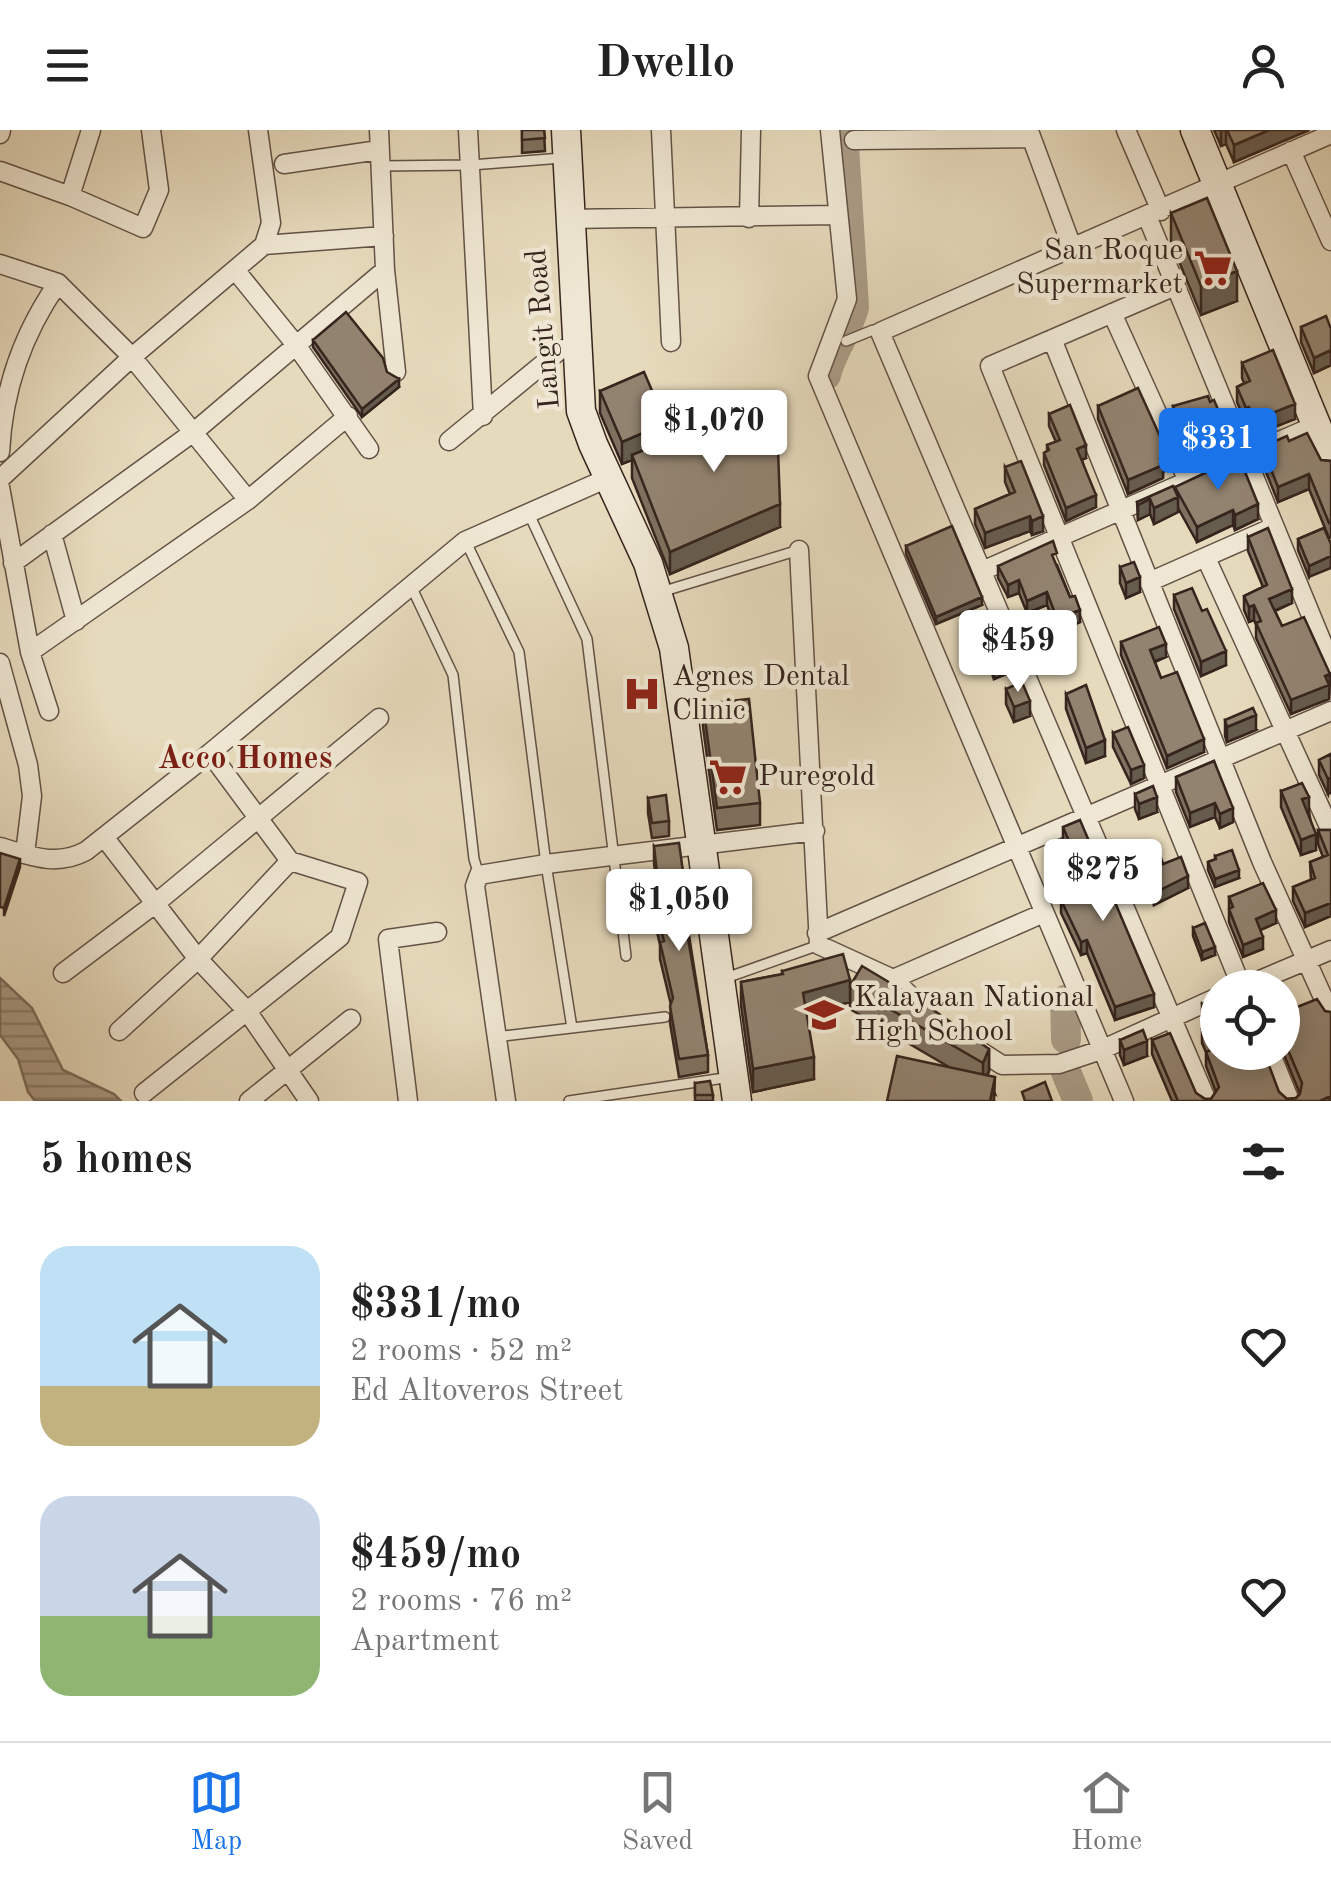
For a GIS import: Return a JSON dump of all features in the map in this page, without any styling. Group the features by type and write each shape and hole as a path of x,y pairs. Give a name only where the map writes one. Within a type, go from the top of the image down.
{"main road":[{"path":"1195,130 1331,460"},
{"name":"Langit Road","path":"566,144 581,411 617,475 674,648 735,1089"}],"street":[{"path":"70,196 91,130"},
{"path":"0,171 143,228 160,190 151,130"},
{"path":"0,479 132,357 264,245 271,223 258,130"},
{"path":"379,130 385,270 396,372"},
{"path":"468,130 483,416"},
{"path":"662,130 671,342"},
{"path":"749,218 751,130"},
{"path":"830,130 847,300 818,376 1124,1101"},
{"path":"1126,130 1175,286 1331,664"},
{"path":"854,140 1029,134 1072,247"},
{"path":"1208,1101 880,332 1154,214 1291,151 1309,136 1331,134"},
{"path":"1291,151 1331,242"},
{"path":"284,164 380,158"},
{"path":"568,219 837,216"},
{"path":"264,245 384,236"},
{"path":"0,264 58,283 132,357 248,500"},
{"path":"13,563 195,431 385,270"},
{"path":"236,271 296,345 370,449"},
{"path":"0,452 8,356 58,283"},
{"path":"1175,286 990,366 1235,970"},
{"path":"1112,313 1188,481"},
{"path":"1052,339 1262,862 1331,1016"},
{"path":"449,441 560,350 577,346"},
{"path":"30,652 248,500 348,416"},
{"path":"982,571 1316,425"},
{"path":"0,847 48,860 68,860 104,837 210,753 465,541 617,475"},
{"path":"0,487 30,652 50,711"},
{"path":"1149,582 1274,526"},
{"path":"52,534 76,621"},
{"path":"799,550 818,939"},
{"path":"1206,558 1331,831"},
{"path":"0,663 28,765 32,796 25,854"},
{"path":"818,939 1017,847 1331,711"},
{"path":"63,973 156,903 379,718"},
{"path":"144,1093 340,937 358,882 290,861 210,753"},
{"path":"506,1101 475,886 479,876 815,831"},
{"path":"104,837 198,959 247,1011 308,1101"},
{"path":"119,1031 198,959 290,861"},
{"path":"892,979 1037,916"},
{"path":"408,1101 388,939 437,932"},
{"path":"818,939 892,979 949,1030 1002,1064 1059,1064 1101,1050 1200,1005"},
{"path":"1283,970 1331,950"},
{"path":"250,1101 351,1019"},
{"path":"1277,1070 1290,1101"}],"lane":[{"path":"380,158 471,165 566,144"},
{"path":"846,341 873,330 880,332"},
{"path":"528,511 587,639 626,956"},
{"path":"465,541 520,652 546,864 572,1028"},
{"path":"658,593 799,550"},
{"path":"411,586 453,675 479,876"},
{"path":"720,980 818,939"},
{"path":"495,1037 665,1017"},
{"path":"570,1101 735,1089"}],"shaded area":[{"path":"0,978 32,1008 63,1070 121,1101 35,1101 28,1092 18,1059 0,1035"}],"building":[{"path":"522,130 544,130 545,138 522,140"},
{"path":"1227,130 1269,130 1234,145"},
{"path":"1207,198 1237,271 1201,286 1171,213"},
{"path":"346,312 383,358 387,372 399,379 362,409 313,340"},
{"path":"1326,316 1331,329 1331,350 1314,358 1301,327"},
{"path":"1273,350 1295,404 1254,420 1237,387 1250,381 1242,363"},
{"path":"644,372 666,423 622,442 600,391"},
{"path":"1138,388 1169,456 1160,459 1163,465 1128,480 1098,406"},
{"path":"776,395 780,504 670,552 632,455 672,438 674,442"},
{"path":"1208,396 1210,402 1214,400 1223,421 1218,423 1225,439 1194,453 1173,406"},
{"path":"1070,405 1086,445 1077,449 1096,495 1066,508 1044,453 1049,450 1047,445 1060,440 1049,414"},
{"path":"1307,433 1321,460 1331,461 1329,523 1309,474 1278,487 1262,447 1287,436 1289,441"},
{"path":"1239,457 1258,504 1235,515 1233,510 1197,527 1175,487"},
{"path":"1021,461 1043,516 1032,521 1030,516 985,533 975,509 1015,492 1005,467"},
{"path":"1173,486 1178,497 1154,508 1150,499 1138,505 1137,502"},
{"path":"952,526 982,597 936,617 906,546"},
{"path":"1268,528 1292,589 1269,599 1282,626 1304,617 1330,674 1325,676 1329,685 1291,700 1256,623 1261,621 1254,605 1249,607 1244,596 1267,585 1248,537"},
{"path":"1324,528 1331,556 1309,566 1298,539"},
{"path":"1053,541 1057,553 1052,555 1070,597 1075,596 1080,610 1057,619 1047,592 1027,601 1019,580 1008,585 998,566"},
{"path":"1134,562 1140,577 1126,583 1120,567"},
{"path":"1192,588 1202,611 1207,609 1226,651 1201,662 1174,595"},
{"path":"1054,617 1059,631 1032,642 1026,628"},
{"path":"1159,627 1166,644 1150,650 1161,678 1177,672 1204,739 1167,756 1121,642"},
{"path":"1003,638 1011,657 994,663 987,644"},
{"path":"1022,682 1030,701 1014,707 1006,689"},
{"path":"1086,685 1105,740 1086,748 1066,694"},
{"name":"Puregold","path":"749,699 760,803 717,808 703,704"},
{"path":"1253,708 1256,715 1227,727 1225,720"},
{"path":"1128,727 1144,765 1131,770 1113,733"},
{"path":"1331,754 1331,778 1328,779 1319,760"},
{"path":"1214,761 1233,808 1220,814 1215,803 1190,813 1176,777"},
{"path":"1302,783 1309,797 1302,799 1316,834 1301,840 1281,791"},
{"path":"1153,786 1157,797 1139,804 1135,794"},
{"path":"666,795 669,821 652,823 648,798"},
{"path":"1080,820 1154,994 1115,1007 1087,940 1081,942 1061,900 1090,887 1079,861 1062,867 1056,853 1071,846 1063,827"},
{"path":"1318,830 1331,830 1331,903 1305,913 1293,887 1315,878 1310,862 1328,855"},
{"path":"679,843 685,886 680,887 708,1055 679,1059 670,1006 673,998 656,910 661,909 654,846"},
{"path":"1232,850 1239,870 1215,879 1208,862"},
{"path":"0,853 20,859 4,908 0,907"},
{"path":"1181,857 1188,876 1154,893 1143,865 1161,858 1163,864"},
{"path":"1263,883 1276,910 1256,919 1263,937 1243,945 1229,909 1233,907 1229,897"},
{"path":"1205,923 1215,947 1202,952 1193,928"},
{"path":"843,954 850,980 803,993 814,1057 753,1069 741,982 783,974 782,971"},
{"path":"862,966 989,1049 983,1063 850,986"},
{"path":"1317,999 1325,1011 1331,1012 1331,1096 1320,1101 1178,1101 1152,1040 1170,1033 1196,1093 1211,1099 1219,1087 1213,1070 1271,1070 1279,1092 1287,1099 1296,1098 1302,1083 1296,1070 1300,1070 1300,1006"},
{"path":"1143,1030 1147,1041 1124,1050 1120,1040"},
{"path":"897,1056 995,1077 990,1101 887,1101"},
{"path":"710,1081 713,1095 695,1095 695,1083"},
{"path":"1045,1082 1052,1101 1025,1101 1022,1092"}],"waterway":[{"path":"826,375 854,307 843,130"},
{"path":"1065,1000 1066,1039"},
{"path":"1066,1072 1078,1101"}],"place":[{"name":"San Roque Supermarket","path":"1213,268"},
{"name":"Agnes Dental Clinic","path":"642,694"},
{"name":"Puregold","path":"728,777"},
{"name":"Kalayaan National High School","path":"824,1015"}],"district":[{"name":"Acco Homes","path":"245,760"}]}
